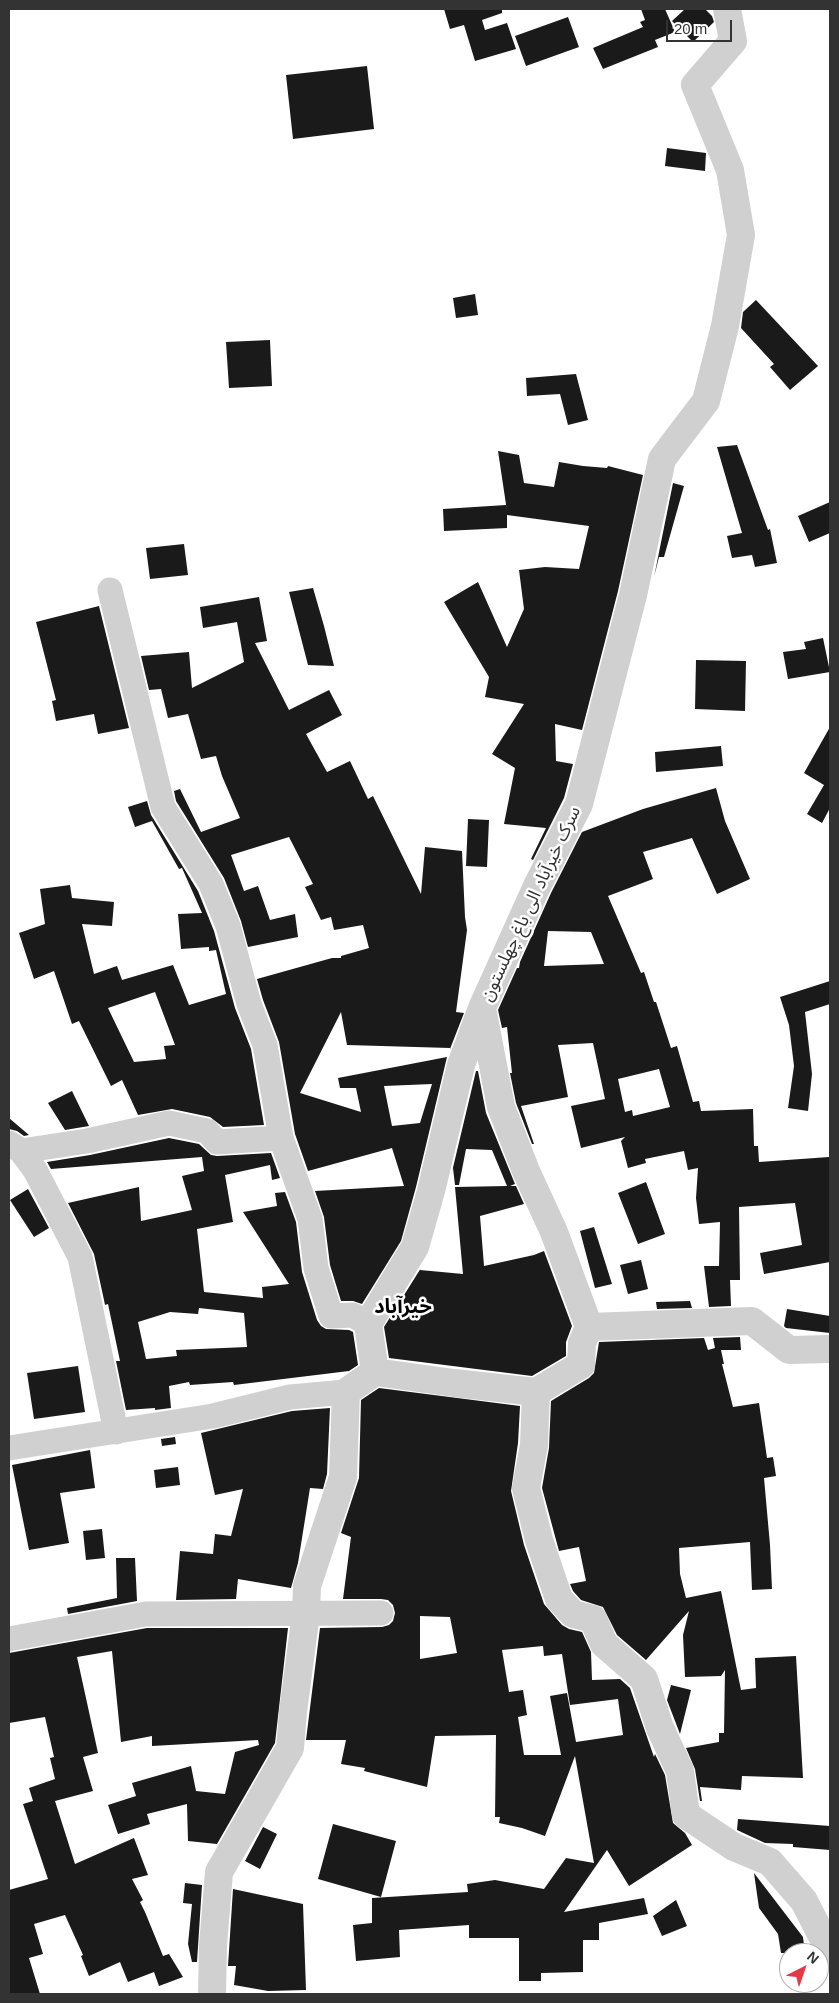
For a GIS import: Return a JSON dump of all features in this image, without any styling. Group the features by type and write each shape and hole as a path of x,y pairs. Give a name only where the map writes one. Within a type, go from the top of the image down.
{"street":[{"name":"سرک خیرآباد الی باغ چهلستون","path":"590,1327 554,1232 526,1171 501,1107 482,1008 537,886 579,804 634,595 662,459 706,401 725,326 741,235 730,170 695,85 733,41 727,9"},
{"path":"110,590 163,807 211,884 228,926 249,1004 265,1045 280,1138 310,1219 316,1268 331,1316 353,1315 368,1324"},
{"path":"375,1372 368,1324 415,1247 431,1191 461,1065 482,1008"},
{"path":"15,1147 86,1141 169,1124 207,1130 217,1142 280,1138"},
{"path":"15,1147 35,1170 80,1257 116,1432"},
{"path":"9,1448 213,1416 290,1397 346,1392 375,1372 536,1392 581,1365 582,1343 590,1327 752,1321 788,1350 830,1349"},
{"path":"212,1994 213,1946 219,1872 290,1748 292,1712 306,1613 307,1586 343,1478 346,1392"},
{"path":"536,1392 534,1445 526,1488 539,1540 559,1599 573,1614 593,1619 604,1644 644,1679 660,1728 680,1771 686,1815 734,1847 770,1862 804,1901 830,1952"},
{"path":"9,1639 146,1614 381,1613"}],"building":[{"path":"444,9 502,9 502,13 482,20 485,30 507,23 516,49 475,61 464,25 450,29"},
{"path":"641,9 665,9 675,32 655,40 658,47 603,69 593,48 643,27 640,22 645,20"},
{"path":"685,9 705,9 712,16 714,22 693,42 672,21"},
{"path":"568,17 579,47 526,66 515,36"},
{"path":"367,66 374,129 293,139 286,75"},
{"path":"667,148 706,153 705,171 665,166"},
{"path":"475,294 478,315 456,318 453,298"},
{"path":"756,300 818,366 790,390 770,367 774,364 741,328 743,312"},
{"path":"270,340 272,386 229,388 226,342"},
{"path":"576,374 588,420 568,425 560,394 527,396 526,378"},
{"path":"737,445 768,530 770,529 777,563 755,567 752,555 732,558 727,536 742,533 717,447"},
{"path":"498,451 519,455 524,483 554,487 559,462 607,468 608,466 643,475 618,591 582,730 555,724 556,761 573,764 564,798 533,860 531,859 546,828 504,824 515,768 492,754 524,704 485,697 489,677 444,602 478,582 507,647 524,609 519,570 545,567 579,569 589,526 507,515 507,528 444,531 443,509 506,505 507,511"},
{"path":"673,483 684,486 664,557 659,557 654,577"},
{"path":"830,502 830,533 809,542 798,516"},
{"path":"184,544 188,575 150,579 146,548"},
{"path":"313,588 334,666 308,665 289,592"},
{"path":"259,597 267,641 255,643 289,710 329,690 342,715 306,734 327,772 350,761 368,799 373,796 421,894 425,847 462,851 467,930 456,1012 464,1013 450,1049 347,1045 341,1012 300,1093 361,1112 356,1088 340,1088 338,1078 447,1057 401,1241 362,1304 353,1301 341,1301 330,1265 324,1217 315,1191 404,1186 392,1148 308,1171 295,1134 279,1042 257,979 332,958 341,958 341,956 369,948 363,925 334,930 331,917 321,920 305,887 313,884 289,837 231,855 244,891 258,886 270,920 295,914 298,937 248,947 241,921 224,878 176,801 174,791 180,789 201,832 240,818 222,776 216,756 201,759 188,714 168,718 161,689 149,690 141,656 189,652 192,688 244,662 237,622 203,628 200,607","holes":["432,1084 420,1123 392,1126 384,1086"]},
{"path":"99,606 129,728 98,734 94,714 56,721 52,701 56,700 36,622"},
{"path":"823,638 830,672 788,679 783,652 806,649 804,642"},
{"path":"696,660 746,661 745,711 695,709"},
{"path":"830,727 830,808 822,823 807,814 824,785 804,773"},
{"path":"721,746 723,766 656,772 655,752"},
{"path":"716,788 725,821 750,879 717,894 692,838 643,852 653,879 608,896 641,973 644,972 671,1048 677,1046 693,1102 699,1101 701,1111 753,1109 754,1146 758,1146 759,1162 829,1157 830,1262 764,1274 760,1253 802,1245 795,1203 739,1207 740,1280 730,1280 731,1306 709,1307 704,1266 719,1266 720,1222 699,1224 696,1198 698,1168 688,1170 684,1151 645,1159 646,1163 628,1168 621,1141 625,1137 581,1148 571,1106 605,1099 593,1043 558,1045 568,1097 521,1106 534,1144 532,1144 516,1103 510,1073 512,1073 507,1027 502,1028 498,1010 517,968 519,968 551,893 582,832 643,809","holes":["548,931 591,932 604,964 544,966","659,1069 670,1107 633,1116 632,1110 625,1112 618,1079"]},
{"path":"147,801 151,815 198,891 214,931 235,1008 251,1049 264,1125 223,1127 210,1117 172,1109 138,1115 122,1080 111,1086 79,1021 72,1024 54,971 34,979 19,933 45,924 40,889 70,885 72,898 114,902 112,926 82,924 94,974 117,966 122,980 173,965 189,1005 226,994 216,950 209,951 209,947 181,949 178,914 202,913 182,868 179,869 152,821 135,827 128,807","holes":["155,992 175,1045 164,1046 166,1059 134,1062 108,1008"]},
{"path":"468,819 489,820 487,867 466,866"},
{"path":"830,981 830,1004 805,1012 812,1074 808,1111 788,1108 794,1066 789,1025 780,997"},
{"path":"476,1071 478,1071 486,1113 515,1184 510,1186 516,1186 524,1204 480,1216 484,1266 544,1251 572,1326 566,1342 566,1356 532,1376 389,1358 384,1327 421,1268 420,1270 463,1274 455,1187 507,1186 492,1150 466,1149 459,1185 455,1185 453,1168 451,1176"},
{"path":"72,1091 89,1126 65,1130 48,1103"},
{"path":"9,1118 29,1135 24,1136 17,1131 9,1129"},
{"path":"169,1138 199,1144 211,1155 217,1156 271,1153 280,1178 272,1180 270,1165 225,1175 233,1222 197,1229 204,1292 263,1298 262,1287 289,1284 243,1212 277,1206 275,1193 285,1192 296,1222 302,1272 317,1320 326,1329 349,1330 353,1332 358,1365 349,1371 234,1385 233,1382 190,1385 189,1382 169,1386 171,1408 126,1410 116,1361 120,1361 108,1304 105,1305 94,1254 68,1203 139,1187 141,1221 192,1210 182,1176 204,1171 202,1157 51,1169 47,1162","holes":["199,1308 244,1313 247,1347 176,1350 177,1356 146,1359 138,1322 170,1312 198,1314"]},
{"path":"646,1182 665,1234 638,1244 618,1193"},
{"path":"28,1189 49,1228 34,1237 10,1200"},
{"path":"594,1227 612,1284 595,1288 580,1231"},
{"path":"641,1260 648,1289 628,1294 620,1265"},
{"path":"690,1301 692,1308 657,1309 656,1302"},
{"path":"787,1309 830,1316 830,1333 786,1328 784,1326"},
{"path":"740,1337 741,1350 721,1350 724,1364 722,1364 733,1407 759,1403 767,1458 773,1457 776,1476 764,1478 772,1589 752,1590 750,1542 679,1548 680,1574 686,1598 721,1591 741,1690 756,1688 755,1658 796,1656 803,1778 742,1776 741,1790 700,1787 702,1801 700,1801 695,1769 686,1748 719,1742 719,1733 724,1733 725,1670 721,1676 685,1677 683,1635 689,1611 646,1660 617,1635 603,1607 581,1600 570,1584 586,1581 579,1547 559,1551 542,1488 549,1448 551,1401 594,1373 599,1342 704,1338 708,1350 715,1348 713,1338"},
{"path":"78,1366 85,1412 34,1419 27,1373"},
{"path":"379,1388 520,1406 518,1443 511,1491 524,1545 544,1604 562,1625 582,1632 591,1652 592,1680 620,1679 630,1688 654,1757 655,1754 665,1775 673,1823 685,1833 692,1845 629,1886 607,1850 564,1912 644,1898 648,1914 599,1923 599,1940 583,1940 583,1972 541,1973 541,1981 519,1981 519,1938 469,1938 469,1925 399,1930 400,1957 356,1961 353,1925 372,1923 372,1898 468,1892 467,1884 495,1880 544,1889 566,1858 594,1863 575,1756 545,1836 499,1823 500,1817 495,1817 496,1735 435,1736 427,1787 364,1771 365,1768 341,1764 346,1740 306,1740 320,1628 382,1627 389,1625 393,1621 395,1613 393,1605 388,1600 343,1599 351,1537 341,1533 359,1478 361,1400","holes":["420,1616 450,1617 457,1653 420,1659","543,1646 544,1656 562,1654 570,1705 618,1699 623,1735 576,1742 567,1693 550,1696 561,1755 524,1755 518,1717 527,1715 523,1690 509,1692 502,1650"]},
{"path":"330,1408 327,1474 323,1489 310,1488 298,1563 291,1588 238,1579 236,1599 176,1600 180,1551 213,1554 215,1534 231,1536 243,1489 215,1495 201,1433 292,1411"},
{"path":"175,1437 176,1444 162,1446 161,1439"},
{"path":"90,1450 95,1488 60,1493 69,1543 29,1550 12,1465"},
{"path":"178,1467 180,1485 156,1488 154,1470"},
{"path":"102,1529 105,1558 86,1560 83,1531"},
{"path":"116,1558 135,1558 137,1601 68,1614 67,1608 117,1598"},
{"path":"147,1628 288,1628 275,1743 217,1844 188,1841 187,1804 147,1814 150,1824 118,1834 108,1805 136,1796 132,1783 191,1766 196,1791 225,1794 235,1752 259,1745 258,1740 152,1746 152,1736 121,1742 112,1651 77,1657 98,1753 83,1757 93,1791 55,1801 75,1864 134,1838 148,1875 132,1879 143,1900 140,1902 163,1956 169,1954 183,1977 159,1986 154,1972 128,1982 120,1962 89,1976 81,1956 83,1955 65,1915 34,1924 43,1954 29,1958 40,1994 9,1994 9,1890 48,1879 23,1804 33,1801 29,1788 55,1779 50,1758 54,1757 45,1717 9,1723 9,1653"},
{"path":"671,1685 691,1690 680,1734 667,1700"},
{"path":"738,1819 830,1826 830,1850 793,1847 793,1844 765,1843 737,1830"},
{"path":"333,1824 396,1841 381,1897 318,1879"},
{"path":"263,1827 277,1834 260,1869 245,1861"},
{"path":"754,1873 803,1937 804,1943 779,1943 778,1934 759,1908"},
{"path":"185,1883 202,1885 197,1962 192,1962 188,1944 192,1904 183,1903"},
{"path":"233,1889 303,1904 306,1990 268,1991 234,1985 236,1966 228,1966"},
{"path":"676,1900 687,1926 662,1936 653,1916"}],"district":[{"name":"خیرآباد","path":"403,1307"}]}
